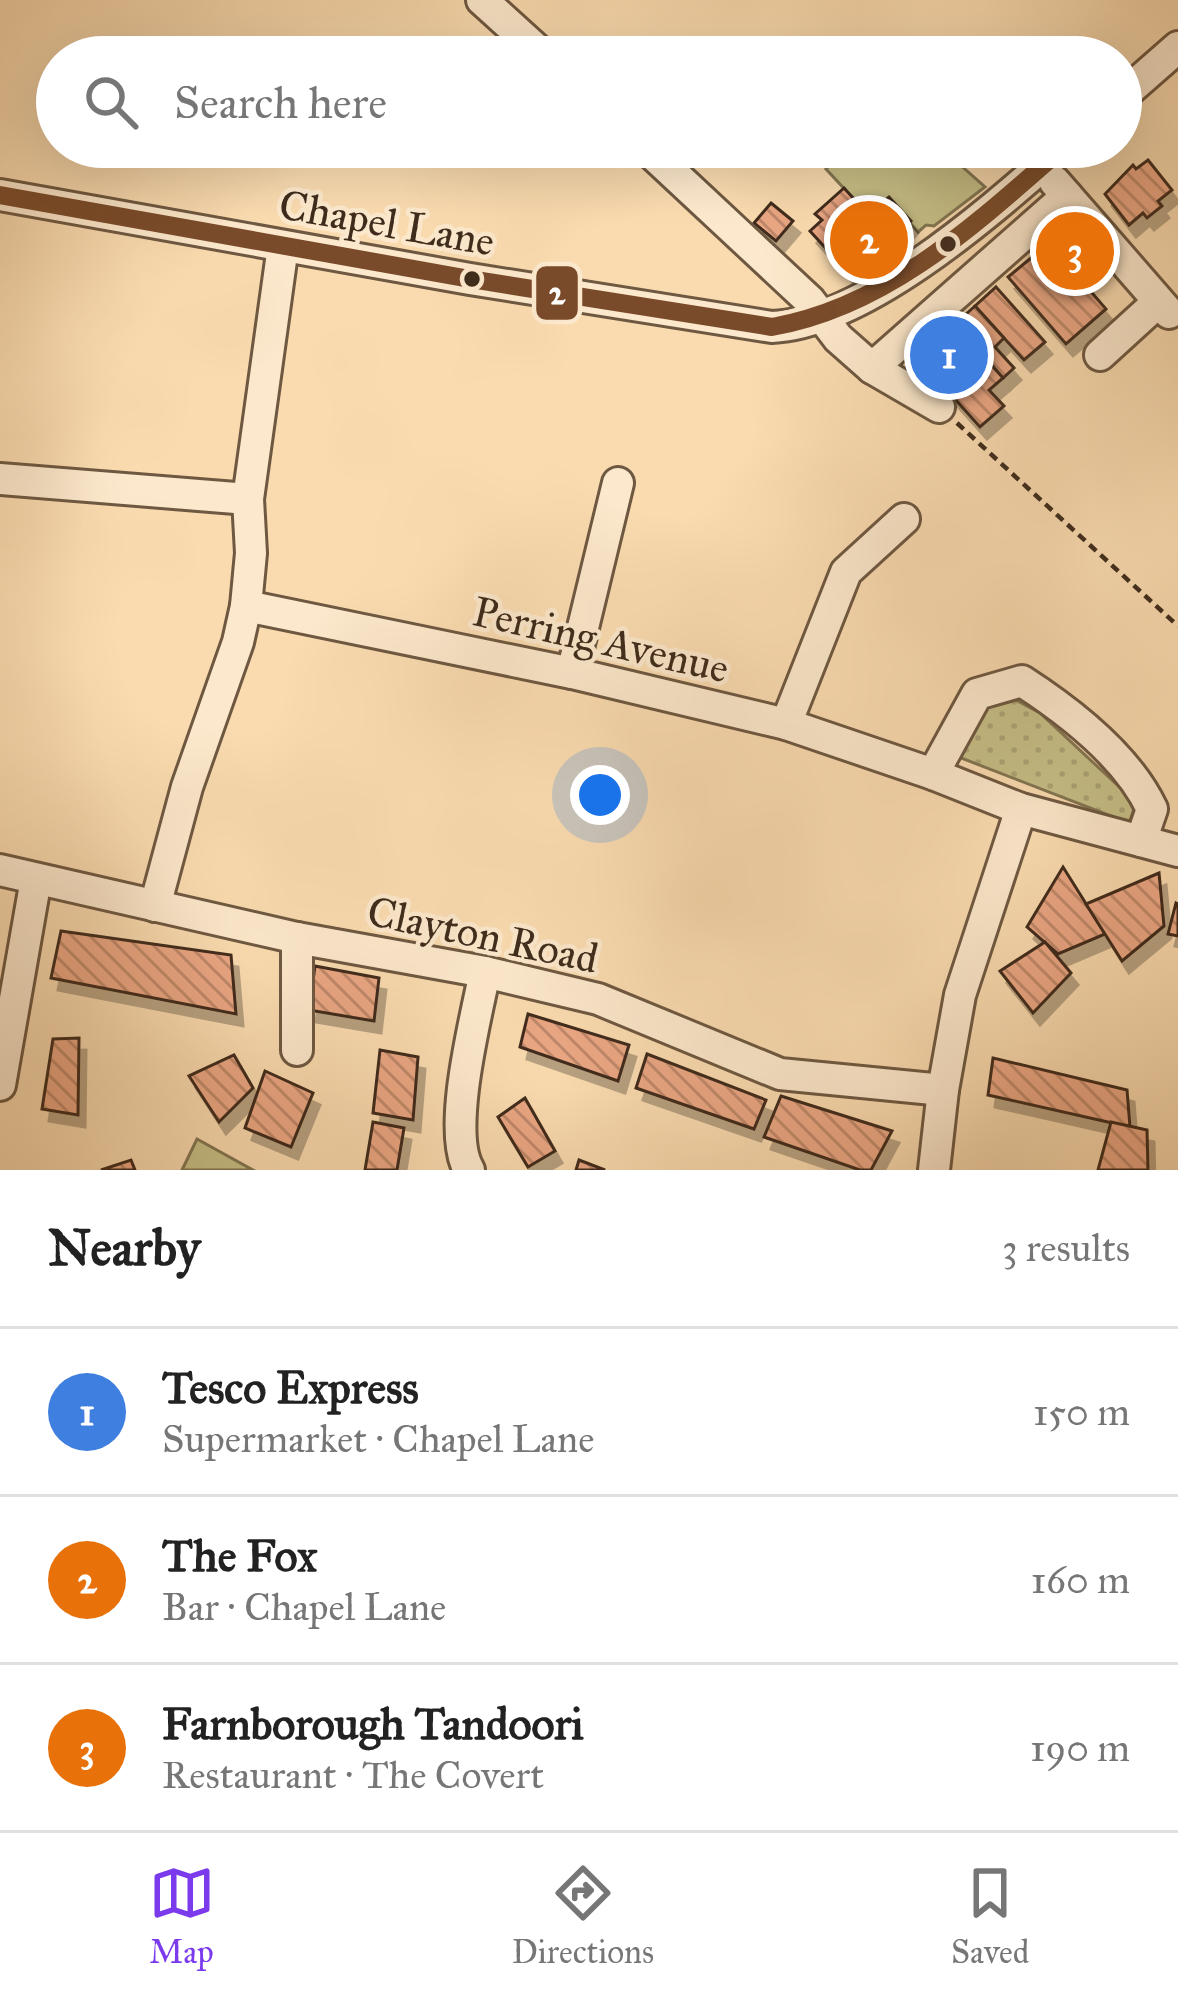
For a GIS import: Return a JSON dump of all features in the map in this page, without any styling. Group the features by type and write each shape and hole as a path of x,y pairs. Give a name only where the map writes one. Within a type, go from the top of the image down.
{"street":[{"path":"482,0 522,36"},
{"path":"1142,79 1178,47"},
{"path":"668,168 735,228 838,338 872,368 938,406"},
{"name":"Chapel Lane","path":"0,195 734,324 796,326 868,296 1039,168"},
{"path":"1057,168 1067,196 1163,308 1100,355"},
{"path":"872,368 1067,196"},
{"path":"155,905 187,787 246,606 251,553 248,499 284,246"},
{"path":"0,479 248,499"},
{"path":"572,673 619,483"},
{"path":"786,724 846,572 904,519"},
{"name":"Perring Avenue","path":"246,606 572,673 786,724 1021,809 1178,851"},
{"path":"932,774 977,694 1022,680 1082,727 1140,784 1152,809 1141,841"},
{"path":"934,1170 960,995 1021,809"},
{"name":"Clayton Road","path":"0,870 297,938 484,972 598,999 780,1074 943,1090"},
{"path":"0,1085 36,879"},
{"path":"297,938 298,1050"},
{"path":"469,1170 463,1160 462,1092 484,972"}],"path":[{"path":"938,406 1178,626"}],"shaded area":[{"path":"964,168 985,187 934,226 926,225 918,232 889,198 882,203 877,198 864,210 826,169"},
{"path":"1016,700 1040,713 1128,795 1134,809 1129,823 956,756 986,708"},
{"path":"197,1139 253,1170 182,1170"}],"building":[{"path":"1148,160 1172,190 1158,201 1162,206 1129,225 1105,194 1130,168"},
{"path":"844,188 864,210 878,198 882,203 889,197 911,221 873,263 869,259 851,276 810,231 822,220 815,214"},
{"path":"771,203 793,221 776,241 754,223"},
{"path":"1071,223 1100,257 1078,276 1049,243"},
{"path":"1049,243 1106,309 1066,344 1008,277"},
{"path":"996,287 1045,342 1024,360 975,306"},
{"path":"975,306 1004,338 995,347 1014,368 1003,378 955,324"},
{"path":"955,324 1003,378 989,390 1004,406 980,427 918,358"},
{"path":"1063,867 1105,934 1058,954 1027,927"},
{"path":"1159,873 1164,926 1122,961 1086,904"},
{"path":"1178,904 1178,936 1168,934"},
{"path":"61,931 231,955 236,1014 51,978"},
{"path":"1045,942 1071,973 1033,1013 1000,971"},
{"path":"315,966 379,978 374,1021 309,1010"},
{"path":"528,1014 629,1045 618,1081 520,1047"},
{"path":"79,1038 78,1115 42,1109 53,1039"},
{"path":"380,1050 418,1057 413,1120 373,1113"},
{"path":"647,1054 766,1100 754,1129 636,1088"},
{"path":"234,1055 253,1088 219,1122 189,1076"},
{"path":"993,1058 1127,1090 1130,1127 988,1095"},
{"path":"265,1071 313,1093 291,1147 245,1128"},
{"path":"781,1096 892,1131 871,1170 764,1137"},
{"path":"525,1098 555,1151 528,1167 498,1117"},
{"path":"373,1122 404,1128 397,1170 365,1170"},
{"path":"1111,1122 1147,1130 1148,1170 1098,1170"},
{"path":"131,1160 135,1170 101,1170"},
{"path":"579,1160 605,1170 576,1170"}],"transit line":[{"name":"2","path":"0,195 772,327 814,317 893,281 964,232 1040,168"}],"place":[{"name":"The Fox","path":"869,240"},
{"name":"Farnborough Tandoori","path":"1075,251"},
{"name":"Tesco Express","path":"949,355"}]}
